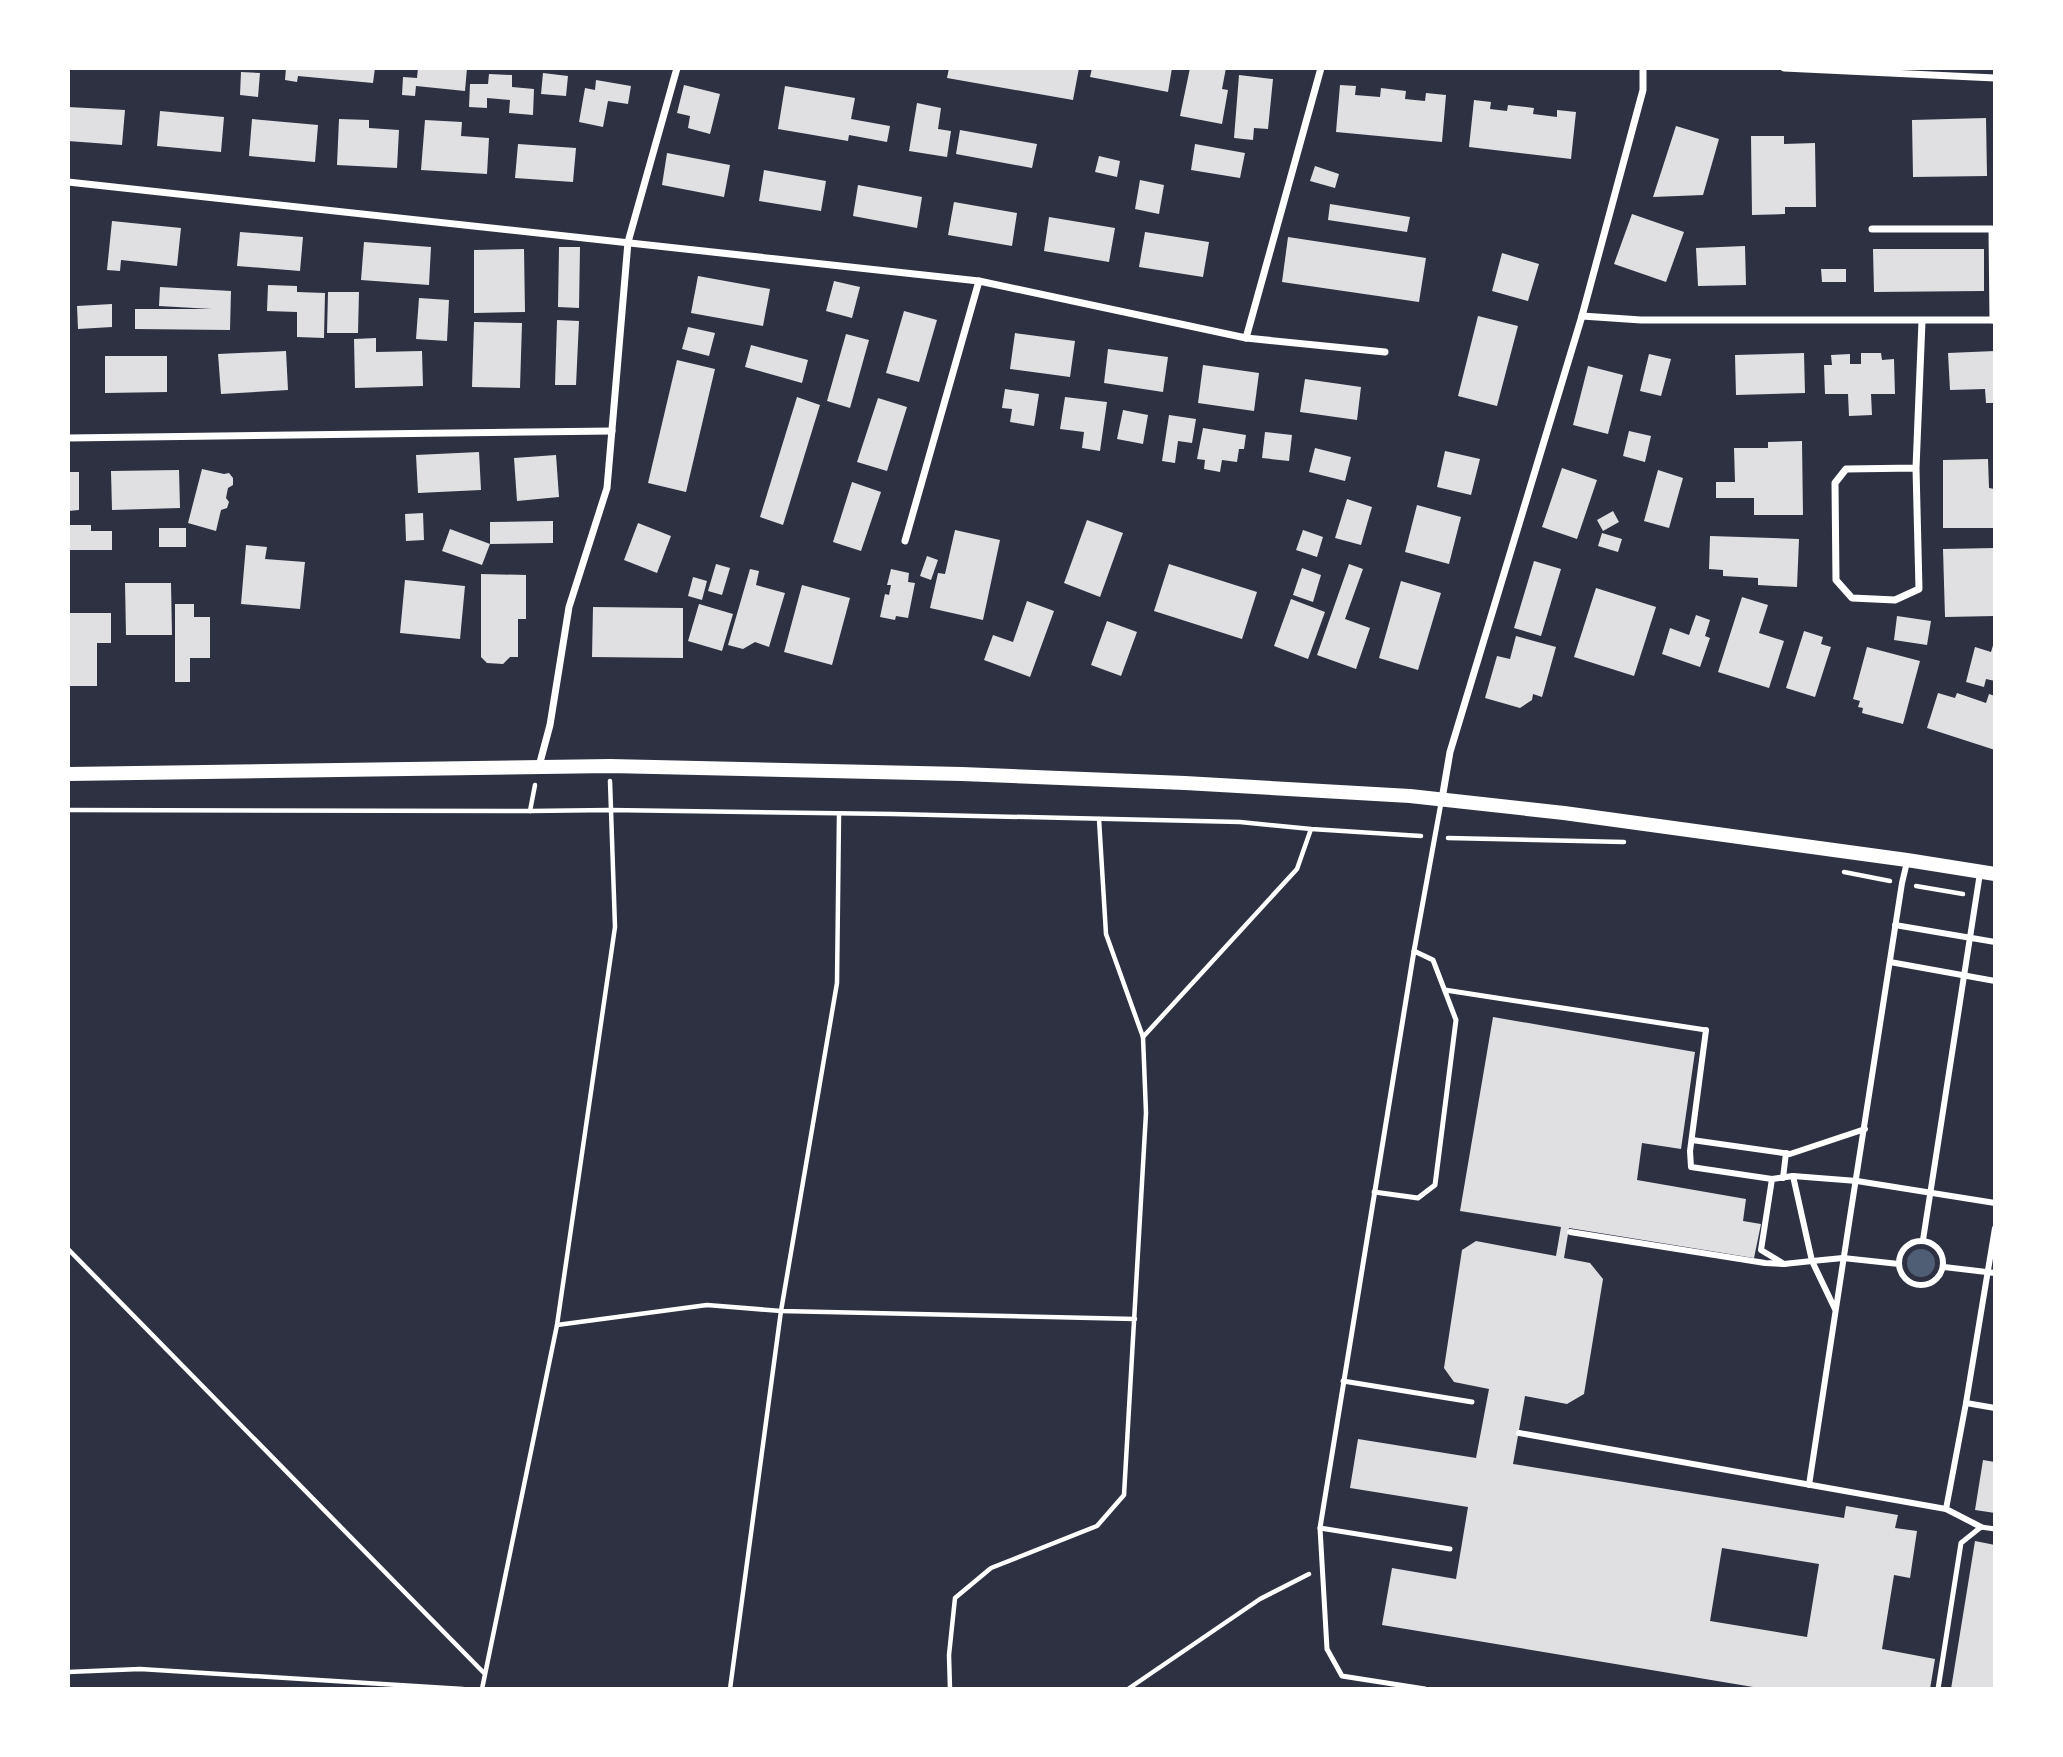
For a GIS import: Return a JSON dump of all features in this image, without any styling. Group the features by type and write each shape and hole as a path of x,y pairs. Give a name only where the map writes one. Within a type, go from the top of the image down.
{"main road":[{"path":"68,774 610,766 962,774 1185,783 1442,800 1564,813 1988,873"}],"street":[{"path":"539,766 550,725 569,607 607,488 628,242 677,68"},
{"path":"1246,338 1321,68"},
{"path":"1442,800 1450,752 1582,316 1643,90 1643,68"},
{"path":"1784,68 1995,78"},
{"path":"68,182 979,281 1246,338 1385,352"},
{"path":"1582,316 1641,320 1994,320 1992,229 1872,229"},
{"path":"905,541 979,281"},
{"path":"1916,468 1846,468 1835,483 1836,580 1852,598 1895,600 1919,589 1916,468 1922,321"},
{"path":"68,438 612,431"},
{"path":"1809,1485 1907,860"},
{"path":"1923,1240 1977,896 1988,873"},
{"path":"1895,925 1995,942"},
{"path":"1890,962 1995,981"},
{"path":"1706,1030 1691,1167 1772,1179 1793,1176 1857,1181 1995,1203"},
{"path":"1692,1140 1790,1154 1865,1129"},
{"path":"1783,1178 1786,1153"},
{"path":"1793,1176 1812,1261 1835,1309"},
{"path":"1772,1179 1761,1250 1784,1264"},
{"path":"1947,1508 1991,1272 1995,1228"},
{"path":"1570,1232 1766,1263 1784,1264 1843,1258 1899,1264"},
{"path":"1923,1240 1937,1246 1944,1259 1944,1267 1937,1280 1924,1286 1904,1278 1899,1264 1903,1250 1908,1245 1923,1240"},
{"path":"1944,1267 1991,1272"},
{"path":"1966,1403 1995,1408"},
{"path":"1519,1433 1947,1508 1981,1527"}],"lane":[{"path":"1425,1689 1342,1676 1327,1649 1320,1528 1414,951 1442,800"},
{"path":"1374,1192 1418,1198 1435,1185 1457,1020 1433,960 1414,951"},
{"path":"1445,990 1706,1030"},
{"path":"1343,1381 1472,1402"},
{"path":"1938,1689 1961,1543 1981,1527 1995,1529"},
{"path":"1320,1528 1450,1549"}],"path":[{"path":"530,811 539,766"},
{"path":"482,1689 557,1325 615,927 610,766"},
{"path":"68,810 610,810 1240,821 1311,829 1435,837 1637,842"},
{"path":"730,1689 781,1311 837,983 839,814"},
{"path":"950,1689 949,1655 955,1598 991,1568 1097,1526 1124,1495 1146,1113 1143,1037 1106,934 1099,819"},
{"path":"1143,1037 1297,869 1311,829"},
{"path":"1836,871 1977,896"},
{"path":"68,1249 484,1674"},
{"path":"557,1325 707,1305 781,1311 1135,1320"},
{"path":"1128,1689 1260,1599 1323,1568"},
{"path":"68,1672 140,1669 463,1689"}],"water":[{"path":"1921,1249 1931,1253 1935,1263 1931,1273 1921,1277 1911,1273 1907,1263 1911,1253"}],"building":[{"path":"286,68 375,68 373,83 298,76 297,82 285,80"},
{"path":"418,68 467,68 465,91 416,86 415,96 402,95 403,77 417,78"},
{"path":"949,68 1079,68 1073,100 947,78"},
{"path":"1092,68 1172,68 1168,92 1090,77"},
{"path":"1190,68 1226,68 1222,89 1228,90 1222,124 1180,116"},
{"path":"241,72 260,73 258,97 240,95"},
{"path":"543,73 568,76 566,96 541,94"},
{"path":"489,74 512,75 512,87 534,89 533,115 509,113 510,100 487,98 487,108 469,107 470,84 488,84"},
{"path":"1239,75 1273,79 1268,129 1254,128 1253,140 1234,138"},
{"path":"596,80 631,86 628,104 608,101 603,127 579,122 585,88 595,90"},
{"path":"684,85 720,94 710,134 688,128 690,116 677,113"},
{"path":"1340,85 1356,86 1355,95 1380,97 1381,88 1406,91 1405,99 1425,101 1426,93 1446,95 1442,142 1336,132"},
{"path":"785,86 855,98 851,119 890,126 887,142 849,135 848,141 778,129"},
{"path":"1474,100 1491,102 1490,109 1507,111 1508,105 1534,108 1533,114 1557,117 1557,110 1576,112 1571,159 1469,147"},
{"path":"917,103 941,108 938,129 951,131 947,157 909,151"},
{"path":"68,107 125,110 122,145 68,141"},
{"path":"160,111 224,117 221,152 157,146"},
{"path":"1986,118 1987,176 1913,177 1912,120"},
{"path":"252,119 318,125 315,162 249,156"},
{"path":"339,119 369,120 369,128 399,130 397,168 337,165"},
{"path":"425,120 462,122 461,136 489,138 487,174 421,170"},
{"path":"1676,126 1719,139 1703,195 1653,197"},
{"path":"960,130 1037,144 1032,168 956,154"},
{"path":"1751,136 1784,136 1784,144 1815,143 1816,207 1785,207 1785,214 1752,215"},
{"path":"518,144 576,148 573,182 515,178"},
{"path":"1195,144 1245,153 1240,178 1191,170"},
{"path":"667,153 730,165 724,197 662,185"},
{"path":"1099,156 1120,161 1117,177 1095,172"},
{"path":"1315,166 1339,174 1335,188 1310,181"},
{"path":"764,170 826,181 821,211 759,201"},
{"path":"1140,180 1164,185 1159,214 1135,209"},
{"path":"858,185 922,197 917,228 853,216"},
{"path":"954,202 1017,213 1012,246 948,235"},
{"path":"1330,204 1410,217 1407,232 1328,220"},
{"path":"1632,214 1684,232 1666,282 1614,264"},
{"path":"1049,217 1115,228 1109,262 1044,251"},
{"path":"112,221 181,228 177,266 121,260 120,271 107,270"},
{"path":"240,232 303,237 300,271 237,266"},
{"path":"1145,232 1209,242 1203,277 1139,267"},
{"path":"1288,237 1426,258 1419,302 1282,282"},
{"path":"364,242 431,247 429,285 361,280"},
{"path":"1745,246 1746,285 1698,286 1696,248"},
{"path":"559,247 580,247 579,308 558,307"},
{"path":"524,249 525,312 474,313 474,250"},
{"path":"1873,249 1984,249 1984,291 1874,292"},
{"path":"1502,253 1539,264 1528,301 1492,291"},
{"path":"1821,269 1846,269 1846,282 1822,282"},
{"path":"698,276 770,289 763,326 691,313"},
{"path":"834,281 860,287 852,318 826,311"},
{"path":"268,285 297,286 297,292 325,293 324,338 297,337 297,312 267,311"},
{"path":"160,287 231,291 230,330 135,329 135,309 212,309 159,306"},
{"path":"328,292 359,292 358,333 327,333"},
{"path":"419,298 449,300 447,341 416,339"},
{"path":"112,304 112,327 78,329 77,306"},
{"path":"904,311 937,320 919,382 886,373"},
{"path":"1478,316 1518,326 1497,406 1458,396"},
{"path":"557,320 579,321 576,385 555,385"},
{"path":"474,322 522,323 520,388 472,387"},
{"path":"688,327 715,333 709,356 682,349"},
{"path":"1015,333 1075,341 1070,377 1010,369"},
{"path":"846,334 869,340 850,408 827,401"},
{"path":"376,338 376,352 422,351 423,386 355,388 354,339"},
{"path":"751,345 808,360 802,383 745,367"},
{"path":"1108,349 1168,357 1163,392 1104,383"},
{"path":"286,351 288,390 221,394 218,354"},
{"path":"1995,351 1995,403 1986,403 1985,389 1950,390 1948,353"},
{"path":"1804,353 1805,393 1736,395 1735,355"},
{"path":"1861,353 1881,353 1882,360 1894,359 1895,394 1871,394 1872,415 1849,416 1848,394 1825,394 1824,365 1832,365 1831,355 1850,354 1850,364 1861,364"},
{"path":"1649,354 1671,359 1661,396 1640,391"},
{"path":"105,356 167,356 167,392 105,393"},
{"path":"677,360 715,369 686,492 648,483"},
{"path":"1203,365 1259,373 1254,411 1198,403"},
{"path":"1588,366 1623,375 1608,434 1573,425"},
{"path":"1305,379 1361,387 1357,420 1300,412"},
{"path":"1005,389 1039,394 1034,426 1010,422 1012,409 1002,408"},
{"path":"797,397 820,405 783,525 760,517"},
{"path":"1065,397 1107,402 1100,451 1082,448 1084,432 1060,429"},
{"path":"878,398 907,407 887,471 857,462"},
{"path":"1123,410 1148,415 1143,444 1117,439"},
{"path":"1169,415 1196,419 1192,443 1178,441 1175,463 1162,461"},
{"path":"1203,428 1246,435 1244,449 1239,449 1237,462 1222,460 1220,472 1204,469 1205,460 1197,459"},
{"path":"1629,431 1651,436 1645,462 1623,456"},
{"path":"1265,432 1292,435 1289,461 1262,458"},
{"path":"1802,441 1803,515 1754,515 1754,498 1716,498 1716,482 1735,482 1734,448 1768,448 1768,442"},
{"path":"1315,448 1351,457 1345,481 1309,472"},
{"path":"1445,451 1480,459 1471,495 1437,487"},
{"path":"479,452 481,490 418,493 416,455"},
{"path":"556,455 559,497 517,501 514,458"},
{"path":"1988,459 1989,488 1995,489 1995,528 1943,528 1943,460"},
{"path":"1562,468 1597,480 1577,539 1542,527"},
{"path":"202,469 229,473 233,478 233,485 228,488 226,498 229,502 227,508 221,510 216,531 188,523"},
{"path":"179,470 180,508 112,510 111,471"},
{"path":"1658,470 1683,478 1669,528 1644,521"},
{"path":"68,472 79,472 79,510 68,511"},
{"path":"852,482 881,492 861,551 833,542"},
{"path":"1347,499 1372,507 1361,545 1335,538"},
{"path":"1417,505 1461,517 1449,564 1405,552"},
{"path":"1613,511 1619,522 1603,531 1597,520"},
{"path":"423,513 424,540 406,541 405,514"},
{"path":"1087,520 1123,533 1100,597 1064,583"},
{"path":"553,521 553,543 490,544 490,522"},
{"path":"638,523 671,536 657,573 624,560"},
{"path":"68,525 91,525 91,531 112,531 112,550 68,550"},
{"path":"159,528 186,528 186,547 159,547"},
{"path":"450,529 490,544 482,565 442,551"},
{"path":"955,530 1000,540 983,620 930,608 938,573 945,574"},
{"path":"1303,530 1323,537 1317,557 1296,550"},
{"path":"1602,533 1622,539 1618,552 1598,546"},
{"path":"1710,536 1799,539 1797,587 1758,585 1758,578 1723,576 1723,570 1709,569"},
{"path":"246,545 267,547 265,559 305,562 300,609 241,604"},
{"path":"1995,548 1995,616 1945,617 1943,549"},
{"path":"927,556 938,560 931,580 920,576"},
{"path":"1534,561 1561,569 1541,636 1514,628"},
{"path":"716,564 730,568 722,595 708,591"},
{"path":"1169,564 1257,592 1242,639 1154,611"},
{"path":"1349,564 1363,569 1345,619 1370,628 1356,669 1317,655"},
{"path":"1302,568 1321,575 1313,602 1293,595"},
{"path":"750,569 759,571 756,585 785,593 769,647 755,642 743,649 728,645"},
{"path":"891,569 909,573 908,582 915,583 908,618 896,616 895,620 880,617 885,594 889,595 891,585 887,585"},
{"path":"481,574 526,575 526,619 518,619 518,657 510,657 503,664 487,663 481,657"},
{"path":"693,577 707,581 702,600 688,596"},
{"path":"405,580 465,586 460,639 400,633"},
{"path":"1401,581 1441,593 1418,670 1379,658"},
{"path":"125,583 171,583 172,635 126,635"},
{"path":"802,585 850,598 832,665 784,652"},
{"path":"1596,588 1656,607 1634,676 1574,657"},
{"path":"1742,597 1768,605 1759,633 1784,641 1769,688 1718,672"},
{"path":"1291,599 1325,612 1308,659 1274,646"},
{"path":"1027,601 1054,611 1030,677 984,660 993,635 1013,642"},
{"path":"175,604 194,604 194,617 210,617 210,658 190,658 190,682 175,682"},
{"path":"699,604 733,614 722,651 688,641"},
{"path":"593,607 683,608 683,658 592,657"},
{"path":"69,613 111,613 111,643 97,643 97,686 68,686"},
{"path":"1696,615 1710,620 1705,636 1710,638 1700,667 1662,654 1670,628 1689,635"},
{"path":"1897,616 1931,621 1927,645 1894,640"},
{"path":"1107,621 1137,632 1121,676 1091,665"},
{"path":"1804,631 1823,637 1821,644 1831,647 1815,697 1786,688"},
{"path":"1516,636 1556,647 1542,697 1533,694 1532,700 1520,708 1485,698 1497,656 1510,659"},
{"path":"1994,642 1995,681 1986,679 1984,687 1966,682 1975,647 1991,652"},
{"path":"1867,647 1920,661 1903,724 1862,713 1863,708 1858,707 1860,701 1853,699"},
{"path":"1938,693 1955,698 1957,693 1986,703 1989,694 1995,696 1995,750 1927,728"},
{"path":"1493,1017 1695,1052 1681,1149 1642,1143 1637,1180 1746,1199 1743,1221 1761,1224 1754,1258 1569,1228 1564,1258 1590,1263 1603,1279 1584,1394 1567,1404 1525,1396 1513,1464 1844,1518 1846,1506 1898,1515 1895,1528 1917,1531 1910,1578 1894,1575 1882,1649 1935,1659 1930,1689 1765,1689 1382,1625 1392,1568 1456,1579 1468,1507 1350,1488 1358,1439 1476,1458 1489,1389 1454,1382 1444,1368 1462,1250 1476,1241 1556,1256 1561,1227 1460,1211","holes":["1722,1548 1819,1564 1807,1637 1710,1621"]},
{"path":"1983,1460 1995,1462 1995,1513 1975,1510"},
{"path":"1975,1541 1995,1545 1995,1689 1951,1689"}]}
